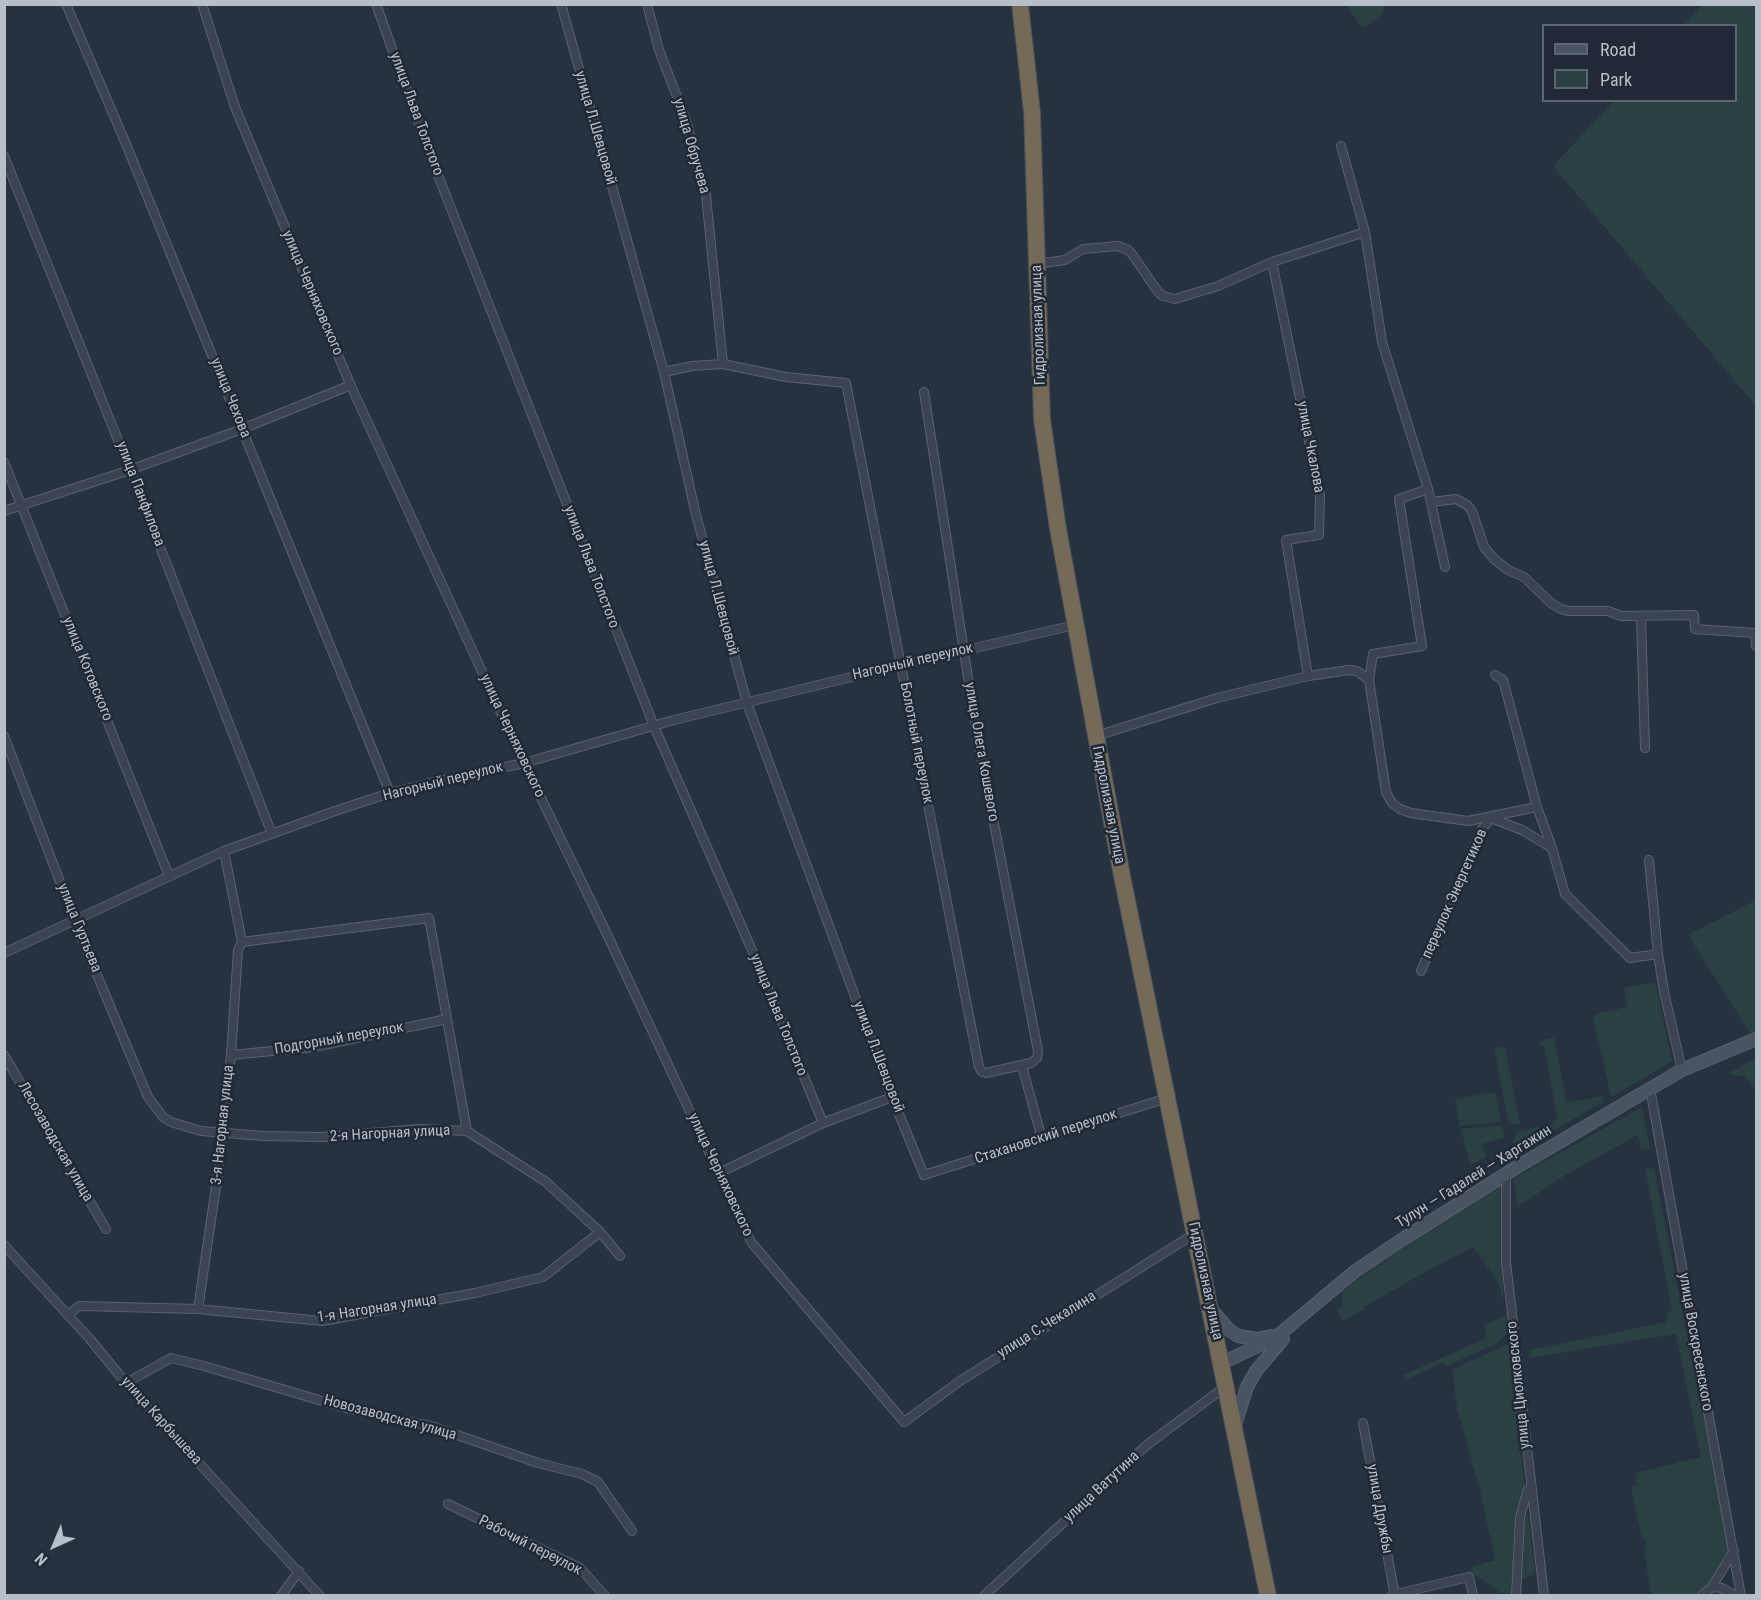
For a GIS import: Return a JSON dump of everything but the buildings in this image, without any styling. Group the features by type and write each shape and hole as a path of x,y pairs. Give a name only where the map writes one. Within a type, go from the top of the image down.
{"highway":[{"name":"Гидролизная улица","path":"1020,4 1032,112 1042,419 1058,529 1095,736 1268,1596"}],"street":[{"name":"улица Чехова","path":"66,4 126,144 390,793"},
{"name":"улица Черняховского","path":"202,4 235,107 351,385 524,763 752,1242 904,1422"},
{"name":"улица Льва Толстого","path":"376,4 432,160 654,726 758,964 823,1123"},
{"name":"улица Л.Шевцовой","path":"561,4 664,372 696,515 747,703 892,1097 924,1175"},
{"name":"улица Обручева","path":"647,4 659,50 686,120 706,195 723,364"},
{"path":"1341,146 1365,232 1383,342 1428,489 1445,567"},
{"name":"улица Панфилова","path":"4,156 272,834"},
{"path":"1037,264 1065,260 1083,249 1118,246 1132,254 1158,292 1163,296 1176,299 1218,286 1272,262 1365,232"},
{"name":"улица Чкалова","path":"1272,262 1320,495 1319,535 1286,540 1308,676"},
{"path":"664,372 692,366 723,364"},
{"name":"Болотный переулок","path":"723,364 786,377 846,383 979,1067 982,1072 986,1073 1022,1066"},
{"path":"4,511 130,470 242,429 351,385"},
{"name":"улица Олега Кошевого","path":"924,392 976,736 1038,1051 1034,1061 1022,1066"},
{"name":"улица Котовского","path":"4,462 169,876"},
{"path":"1095,736 1217,698 1308,676 1350,670 1369,680 1373,654 1422,646 1399,499 1428,489"},
{"path":"1431,501 1456,499 1467,505 1472,511 1484,547 1489,553 1508,570 1535,585 1556,607 1568,612 1608,611 1621,616 1694,615 1695,630 1755,633 1756,646"},
{"path":"1641,617 1645,748"},
{"name":"Нагорный переулок","path":"4,953 224,851 390,793 466,774 524,763 654,726 963,650 1075,625"},
{"path":"1495,675 1503,680 1536,807 1568,900 1604,931 1630,958 1658,954"},
{"name":"переулок Энергетиков","path":"1369,680 1383,784 1392,803 1400,809 1422,816 1468,821 1536,807"},
{"name":"улица Гуртьева","path":"4,736 75,921 148,1097 163,1116"},
{"name":"переулок Энергетиков","path":"1491,818 1522,830 1552,848"},
{"name":"переулок Энергетиков","path":"1421,971 1482,829 1491,818"},
{"name":"3-я Нагорная улица","path":"198,1309 231,1055 238,950 242,942 224,851"},
{"path":"1649,860 1658,954 1664,992 1682,1070"},
{"path":"242,942 429,918 467,1131"},
{"name":"Подгорный переулок","path":"231,1055 314,1047 447,1019"},
{"name":"Тулун — Гадалей — Харгажин","path":"1222,1363 1268,1343 1354,1272 1402,1239 1506,1175 1682,1070 1756,1038"},
{"name":"Лесозаводская улица","path":"4,1055 106,1229"},
{"path":"1022,1066 1042,1139"},
{"name":"улица Воскресенского","path":"1650,1088 1741,1596"},
{"path":"719,1173 823,1123 892,1097"},
{"name":"Стахановский переулок","path":"924,1175 1167,1098"},
{"name":"2-я Нагорная улица","path":"163,1116 182,1126 201,1131 264,1136 323,1137 419,1129 467,1131 546,1182 600,1232 621,1256"},
{"name":"улица Циолковского","path":"1506,1175 1506,1260 1544,1596"},
{"name":"1-я Нагорная улица","path":"68,1316 79,1306 198,1309 322,1321 475,1293 543,1277 600,1232"},
{"name":"улица С.Чекалина","path":"904,1422 960,1381 1194,1234"},
{"name":"улица Карбышева","path":"4,1245 320,1596"},
{"path":"1210,1309 1229,1330 1247,1339 1264,1338 1286,1330"},
{"path":"1234,1429 1244,1394 1256,1371 1302,1316"},
{"name":"Новозаводская улица","path":"126,1383 171,1358 346,1407 434,1427 538,1463 582,1474 598,1482 632,1531"},
{"name":"улица Ватутина","path":"984,1596 1149,1444 1226,1387"},
{"name":"улица Дружбы","path":"1363,1423 1393,1595"},
{"path":"1515,1596 1520,1518 1530,1484"},
{"name":"Рабочий переулок","path":"448,1504 580,1568 605,1596"},
{"path":"1701,1596 1712,1587 1734,1550"},
{"path":"280,1596 299,1571"},
{"path":"1393,1595 1469,1577 1473,1596"},
{"path":"1712,1587 1729,1591 1736,1596"}],"green space":[{"path":"1346,5 1384,5 1383,14 1363,29"},
{"path":"1703,5 1756,5 1756,406 1553,166 1613,102 1737,102 1737,24 1685,24"},
{"path":"1756,900 1756,1030 1750,1033 1688,935"},
{"path":"1655,982 1672,1061 1611,1097 1593,1017 1598,1013 1627,1007 1624,988"},
{"path":"1554,1038 1567,1103 1602,1096 1603,1102 1516,1152 1513,1142 1519,1131 1551,1125 1557,1117 1544,1046 1540,1046 1539,1041"},
{"path":"1505,1046 1520,1124 1513,1125 1508,1121 1494,1048"},
{"path":"1756,1058 1756,1090 1744,1076 1727,1074"},
{"path":"1495,1092 1501,1122 1460,1126 1455,1099"},
{"path":"1642,1107 1650,1149 1641,1150 1638,1135 1567,1174 1518,1208 1513,1179"},
{"path":"1502,1125 1505,1138 1482,1144 1486,1157 1471,1163 1461,1129"},
{"path":"1654,1168 1729,1547 1708,1585 1694,1595 1651,1595 1644,1550 1647,1550 1645,1538 1642,1539 1631,1487 1637,1485 1635,1473 1701,1457 1676,1334 1530,1358 1529,1350 1666,1322 1668,1312 1672,1311 1645,1169"},
{"path":"1502,1185 1503,1301 1498,1281 1473,1247 1425,1272 1343,1321 1336,1309 1342,1306 1342,1292 1436,1225"},
{"path":"1506,1315 1508,1332 1498,1343 1446,1366 1444,1362 1406,1380 1403,1375 1487,1338 1484,1325"},
{"path":"1511,1342 1525,1492 1515,1523 1512,1593 1502,1593 1472,1573 1471,1567 1495,1560 1479,1486 1457,1408 1452,1370"},
{"path":"1528,1513 1535,1574 1522,1580 1522,1526"}]}
